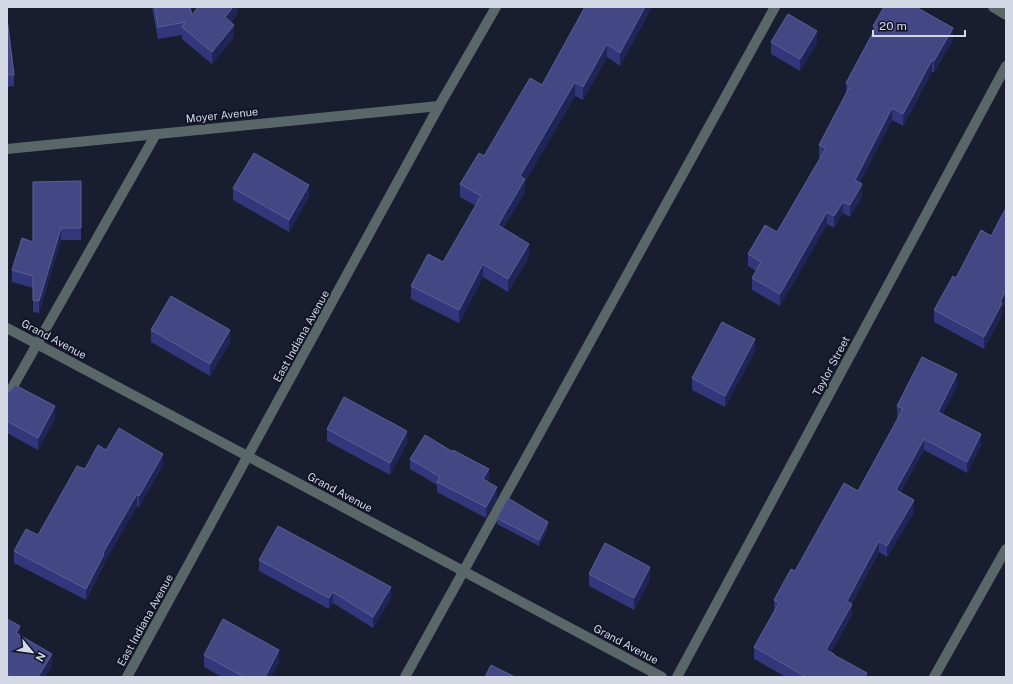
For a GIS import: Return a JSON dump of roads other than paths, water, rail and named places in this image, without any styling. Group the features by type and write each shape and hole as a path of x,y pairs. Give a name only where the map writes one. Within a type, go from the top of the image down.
{"street":[{"name":"East Indiana Avenue","path":"127,677 439,106 496,7"},
{"path":"405,677 775,7"},
{"path":"993,7 1006,15"},
{"name":"Taylor Street","path":"677,677 1006,66"},
{"name":"Moyer Avenue","path":"7,149 439,106"},
{"path":"7,397 156,134"},
{"name":"Grand Avenue","path":"7,328 662,677"},
{"path":"934,677 1006,549"}]}
